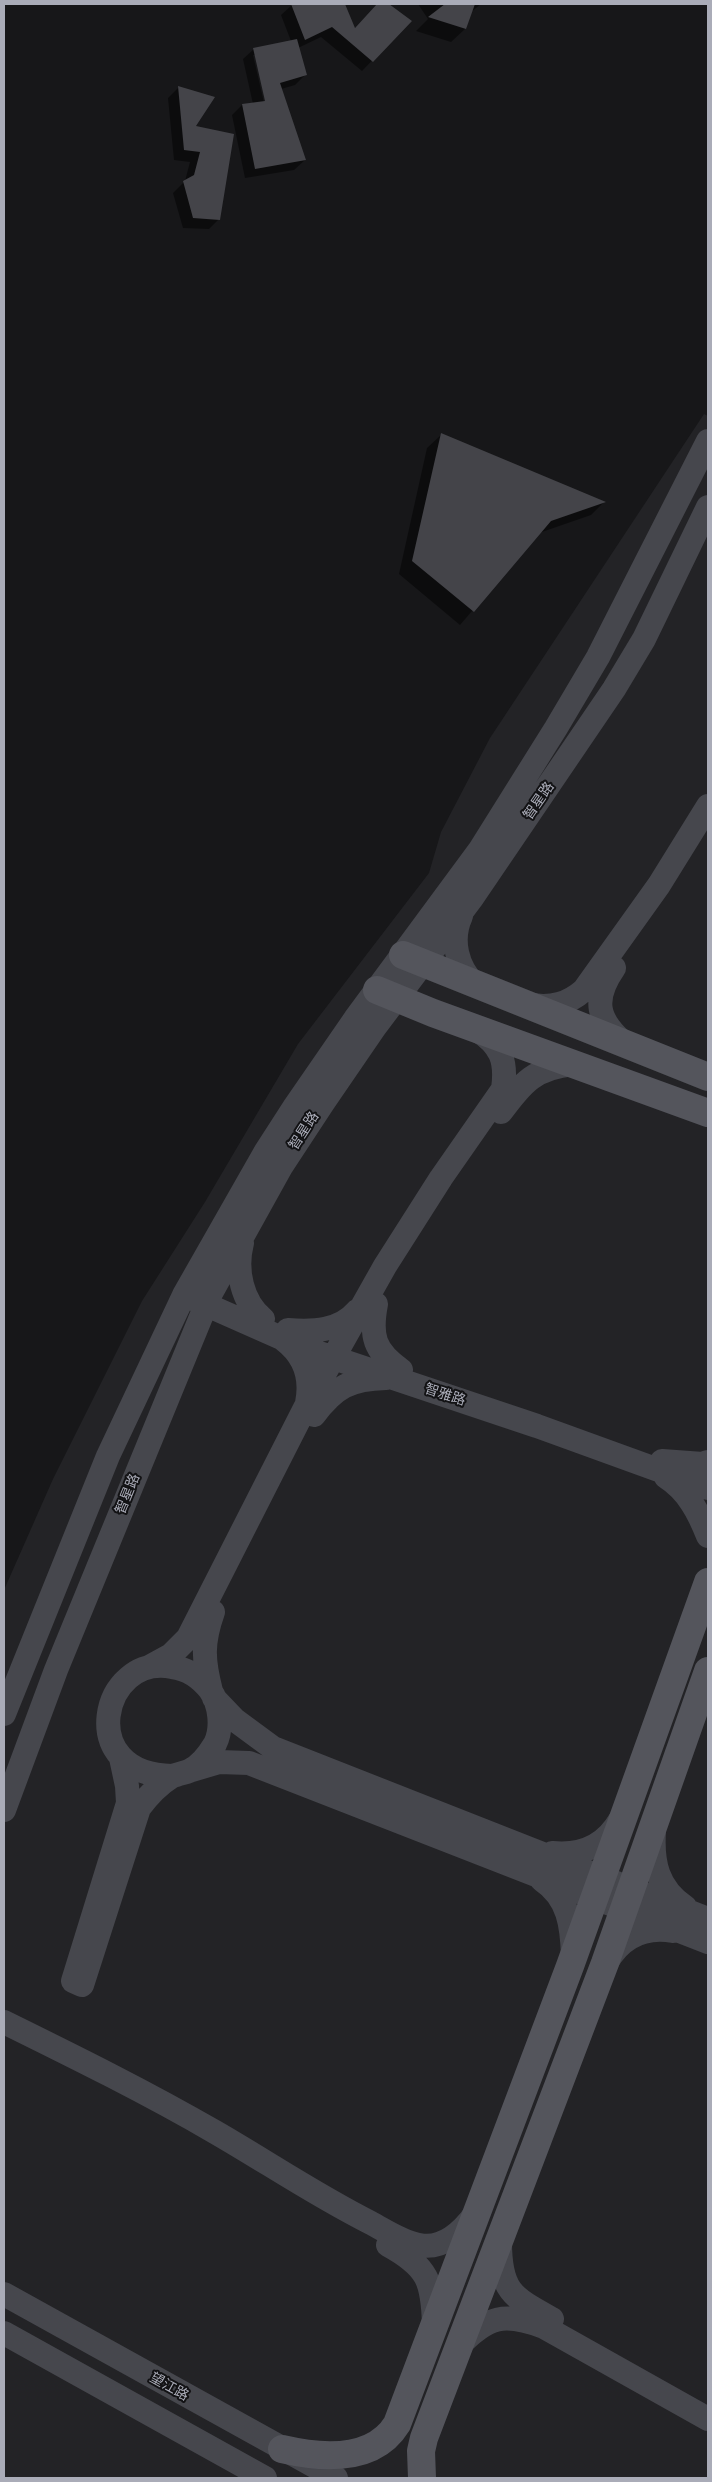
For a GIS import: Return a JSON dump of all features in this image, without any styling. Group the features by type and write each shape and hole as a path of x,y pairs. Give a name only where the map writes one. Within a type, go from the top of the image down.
{"main road":[{"name":"智星路","path":"4,1714 108,1456 198,1295 266,1151 413,959 598,657 701,471 708,441"},
{"name":"智星路","path":"413,959 464,908 614,690 644,639 708,507"},
{"path":"692,541 708,519"},
{"path":"523,1004 541,1007 557,1006 572,1000 584,990 659,885 708,806"},
{"path":"627,1046 606,1024 599,1002 600,993 605,981 708,827"},
{"path":"464,908 458,923 457,951 460,964 476,985"},
{"path":"413,959 708,1077"},
{"name":"智星路","path":"4,1810 198,1295 246,1230 281,1167 375,1027 387,994"},
{"path":"387,994 438,1015 708,1113"},
{"path":"375,1027 388,1018 405,1013 438,1015"},
{"path":"471,1027 486,1036 501,1052 506,1072 503,1089 441,1178 341,1355 188,1638 171,1656 132,1675 119,1687 110,1704 107,1723 111,1742 121,1758 136,1770 154,1776 181,1773 219,1762 249,1763 536,1863 700,1927"},
{"path":"310,1412 307,1370 285,1334 340,1325 370,1303 458,1170 519,1088 542,1070 573,1064"},
{"path":"246,1230 240,1250 241,1280 246,1298 253,1310 263,1319"},
{"name":"智雅路","path":"198,1295 263,1319 285,1334"},
{"name":"智雅路","path":"198,1295 285,1334 537,1426 658,1465 708,1477"},
{"path":"370,1303 374,1339 380,1352 398,1374"},
{"path":"121,1758 127,1786 128,1803 73,1982 82,1985 139,1808 157,1787 205,1758 216,1742 220,1725 218,1707 212,1694 204,1650 206,1633 215,1607 310,1412 345,1385 364,1379 398,1374"},
{"path":"658,1465 703,1464 708,1462"},
{"path":"658,1465 690,1499 701,1516 708,1536"},
{"name":"智雅路","path":"658,1465 708,1488"},
{"path":"282,2449 301,2453 344,2455 364,2451 381,2443 390,2435 397,2424 573,1958 708,1582"},
{"path":"148,1668 166,1665 183,1669 199,1677 235,1720 273,1748 536,1863 570,1916 573,1958"},
{"path":"422,2478 421,2451 424,2438 603,1968 708,1671"},
{"path":"536,1863 594,1846 612,1833 627,1808"},
{"path":"655,1822 653,1860 659,1877 669,1892 700,1927"},
{"path":"603,1968 615,1949 634,1935 654,1930 700,1927"},
{"path":"4,2022 147,2094 342,2208 406,2241 420,2246 444,2242 466,2226 476,2212"},
{"path":"4,2033 159,2112 413,2259 420,2267 430,2287 434,2326"},
{"path":"500,2239 501,2273 513,2294 527,2305 708,2406"},
{"name":"望江路","path":"4,2294 336,2478"},
{"path":"459,2346 486,2322 504,2317 524,2320 544,2327 708,2419"},
{"path":"4,2332 265,2478"}],"shaded area":[{"path":"704,414 708,416 708,2478 4,2478 4,1590 53,1479 142,1301 205,1202 298,1044 429,873 441,832 490,738"}],"building":[{"path":"291,4 345,4 355,28 377,4 389,4 412,21 373,62 332,27 305,40"},
{"path":"445,4 475,4 466,29 428,17"},
{"path":"297,39 307,75 280,83 306,160 255,169 242,104 265,101 253,48"},
{"path":"178,86 215,97 196,126 234,134 220,220 193,218 183,181 194,175 200,152 184,150"},
{"path":"441,433 606,502 551,521 474,612 412,561"}]}
